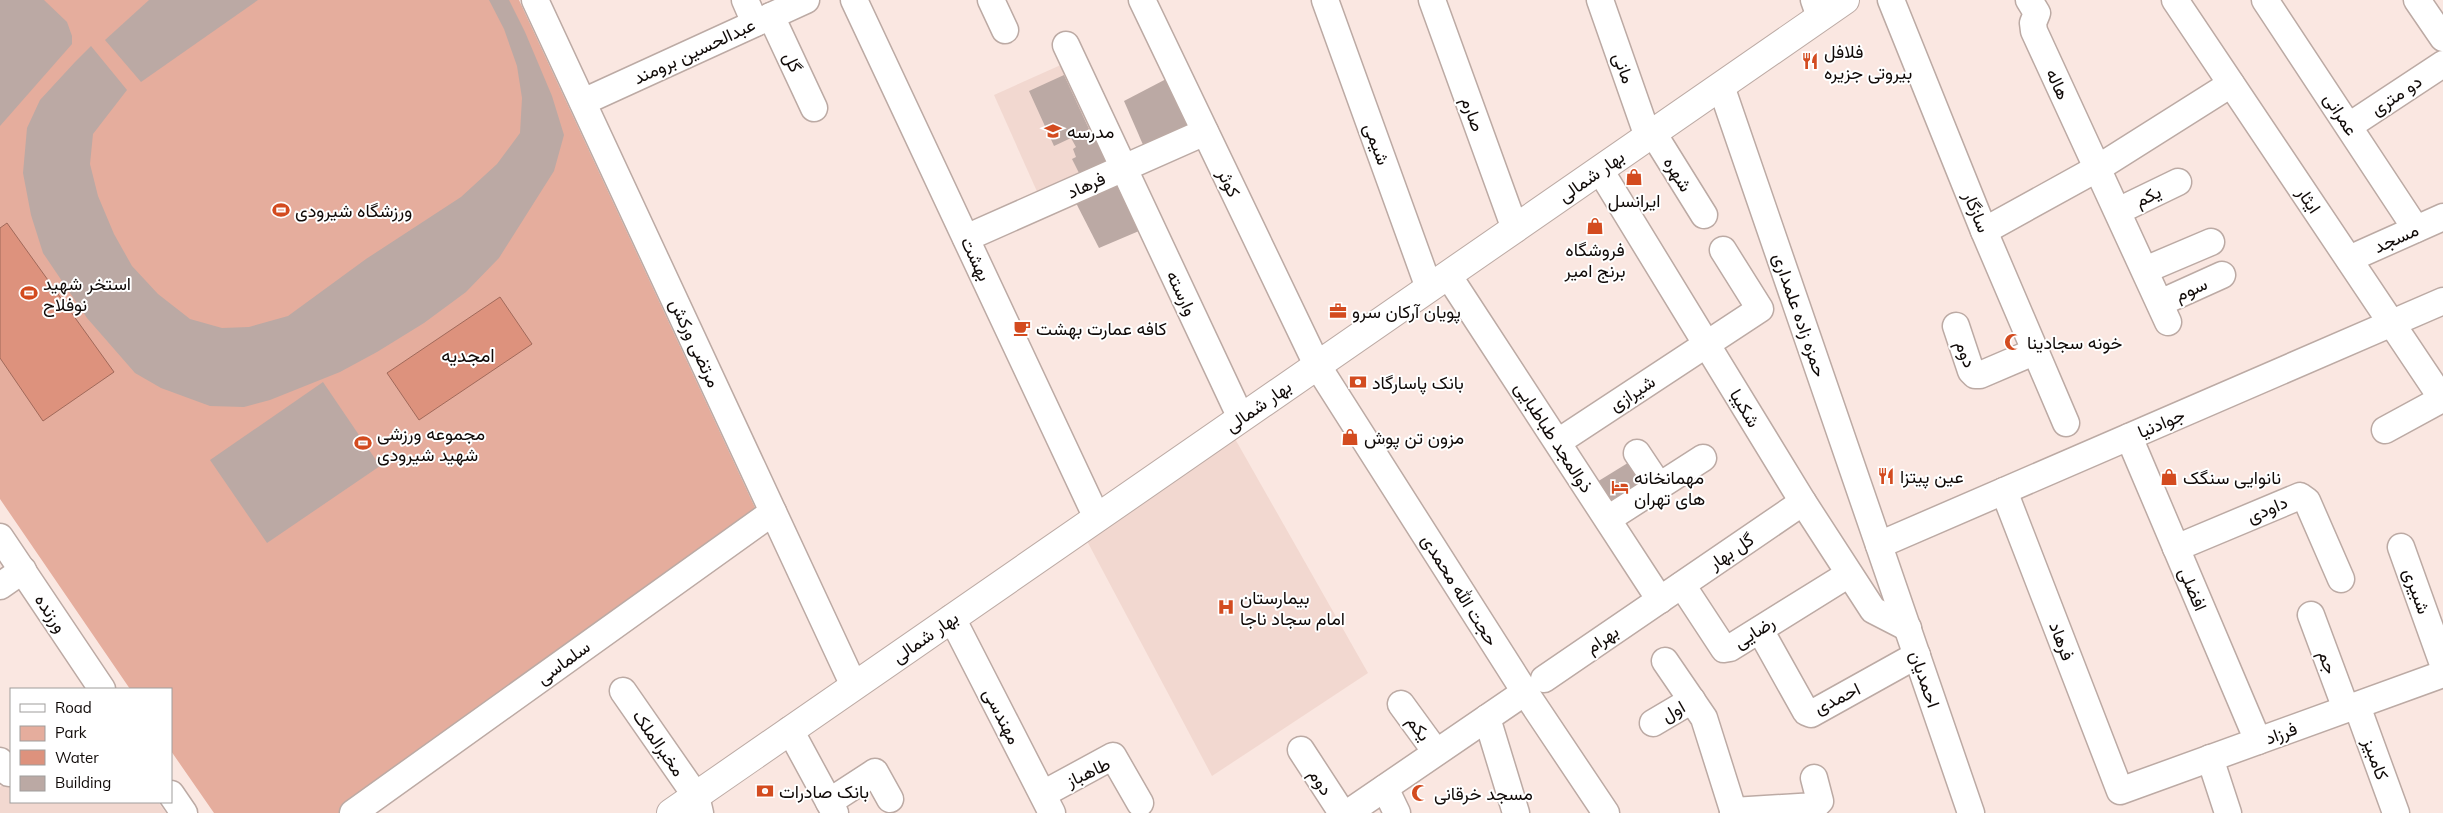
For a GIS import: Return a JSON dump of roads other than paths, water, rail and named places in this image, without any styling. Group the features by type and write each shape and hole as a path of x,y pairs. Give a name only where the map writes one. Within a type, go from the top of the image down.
{"main road":[{"name":"بهار شمالی","path":"671,813 698,804 790,730 1721,86 1817,9 1845,0"}],"street":[{"name":"مرتضی ورکش","path":"536,0 854,686"},
{"name":"عبدالحسین برومند","path":"583,102 757,13 806,0"},
{"name":"بهشت","path":"854,0 1098,518"},
{"path":"991,0 1005,30"},
{"name":"کوثر","path":"1142,0 1317,366"},
{"name":"شیمی","path":"1325,0 1439,281"},
{"name":"صارم","path":"1432,0 1514,229"},
{"name":"مانی","path":"1600,0 1650,135"},
{"name":"سازگار","path":"1891,0 1984,231 2066,423"},
{"name":"هاله","path":"2029,0 2038,14 2033,23 2034,32 2164,312"},
{"name":"ایثار","path":"2175,0 2443,399"},
{"name":"عمرانی","path":"2265,0 2416,229"},
{"path":"2417,0 2443,38"},
{"name":"گل","path":"757,13 814,108"},
{"name":"وارسته","path":"1066,46 1241,418"},
{"name":"دو متری","path":"2349,126 2443,64"},
{"path":"1984,231 2098,168 2231,84"},
{"name":"حمزه زاده علمداری","path":"1721,86 1879,545"},
{"name":"فرهاد","path":"966,238 1205,132"},
{"name":"شهره","path":"1650,135 1704,215"},
{"name":"شکیبا","path":"1600,170 1803,502 1873,610 1908,628"},
{"name":"یکم","path":"2118,211 2178,182"},
{"name":"مسجد","path":"2349,259 2443,217"},
{"path":"2145,270 2211,242"},
{"name":"شیرازی","path":"1558,442 1760,309 1723,250"},
{"name":"سوم","path":"2164,312 2222,275"},
{"name":"ذوالمجد طباطبایی","path":"1439,281 1558,442 1660,600"},
{"name":"جوادنیا","path":"1879,545 2443,301"},
{"name":"دوم","path":"1956,326 1971,371 1975,375 1980,376 2036,351"},
{"name":"حجت الله محمدی","path":"1317,366 1534,686 1606,813"},
{"path":"2384,430 2443,399"},
{"name":"افضلی","path":"2129,437 2258,741"},
{"path":"1637,452 1659,486"},
{"path":"1608,519 1703,458"},
{"name":"فرهاد","path":"2004,491 2120,791"},
{"name":"داودی","path":"2176,548 2300,496 2307,500 2341,579"},
{"name":"گل بهار","path":"1660,600 1803,502"},
{"name":"سلماسی","path":"353,813 773,512"},
{"name":"ورزنده","path":"0,537 101,688"},
{"name":"احمدیان","path":"1879,545 1971,813"},
{"name":"شبیری","path":"2402,547 2443,664"},
{"path":"0,586 23,570"},
{"name":"رضایی","path":"1682,585 1719,645 1724,649 1730,648 1849,574"},
{"name":"بهرام","path":"1487,718 1660,600"},
{"name":"جم","path":"2311,615 2351,708"},
{"name":"مهندسی","path":"952,618 1048,803"},
{"name":"احمدی","path":"1764,637 1806,712 1811,714 1917,655"},
{"path":"1665,661 1704,718 1734,812 1815,806 1820,801 1814,778"},
{"name":"فرزاد","path":"2120,791 2443,674"},
{"name":"مخبرالملک","path":"623,690 698,804"},
{"name":"اول","path":"1653,723 1692,700"},
{"name":"یکم","path":"1401,704 1436,752"},
{"name":"کامبیز","path":"2351,708 2396,813"},
{"path":"1348,813 1487,718 1516,813"},
{"path":"790,730 832,808 875,772 890,799"},
{"name":"دوم","path":"1301,750 1342,813"},
{"name":"طاهباز","path":"1048,803 1114,756 1140,802"},
{"path":"2210,758 2228,813"},
{"path":"1385,788 1397,813"},
{"path":"172,795 184,813"}],"water":[{"name":"استخر شهید نوفلاح","path":"7,223 114,372 43,421 0,358 0,228"},
{"path":"500,297 532,344 419,420 387,373"}],"place":[{"name":"فلافل بیروتی جزیره","path":"1810,61"},
{"name":"مدرسه","path":"1053,131"},
{"name":"ایرانسل","path":"1634,177"},
{"name":"ورزشگاه شیرودی","path":"281,210"},
{"name":"فروشگاه برنج امیر","path":"1595,226"},
{"name":"استخر شهید نوفلاح","path":"29,293"},
{"name":"پویان آرکان سرو","path":"1338,311"},
{"name":"کافه عمارت بهشت","path":"1022,328"},
{"name":"خونه سجادینا","path":"2013,342"},
{"name":"بانک پاسارگاد","path":"1358,382"},
{"name":"مزون تن پوش","path":"1350,437"},
{"name":"مجموعه ورزشی شهید شیرودی","path":"363,443"},
{"name":"عین پیتزا","path":"1886,476"},
{"name":"نانوایی سنگک","path":"2169,477"},
{"name":"مهمانخانه های تهران","path":"1620,487"},
{"name":"بیمارستان امام سجاد ناجا","path":"1226,607"},
{"name":"بانک صادرات","path":"765,791"},
{"name":"مسجد خرقانی","path":"1420,793"}],"district":[{"name":"امجدیه","path":"468,355"}]}
